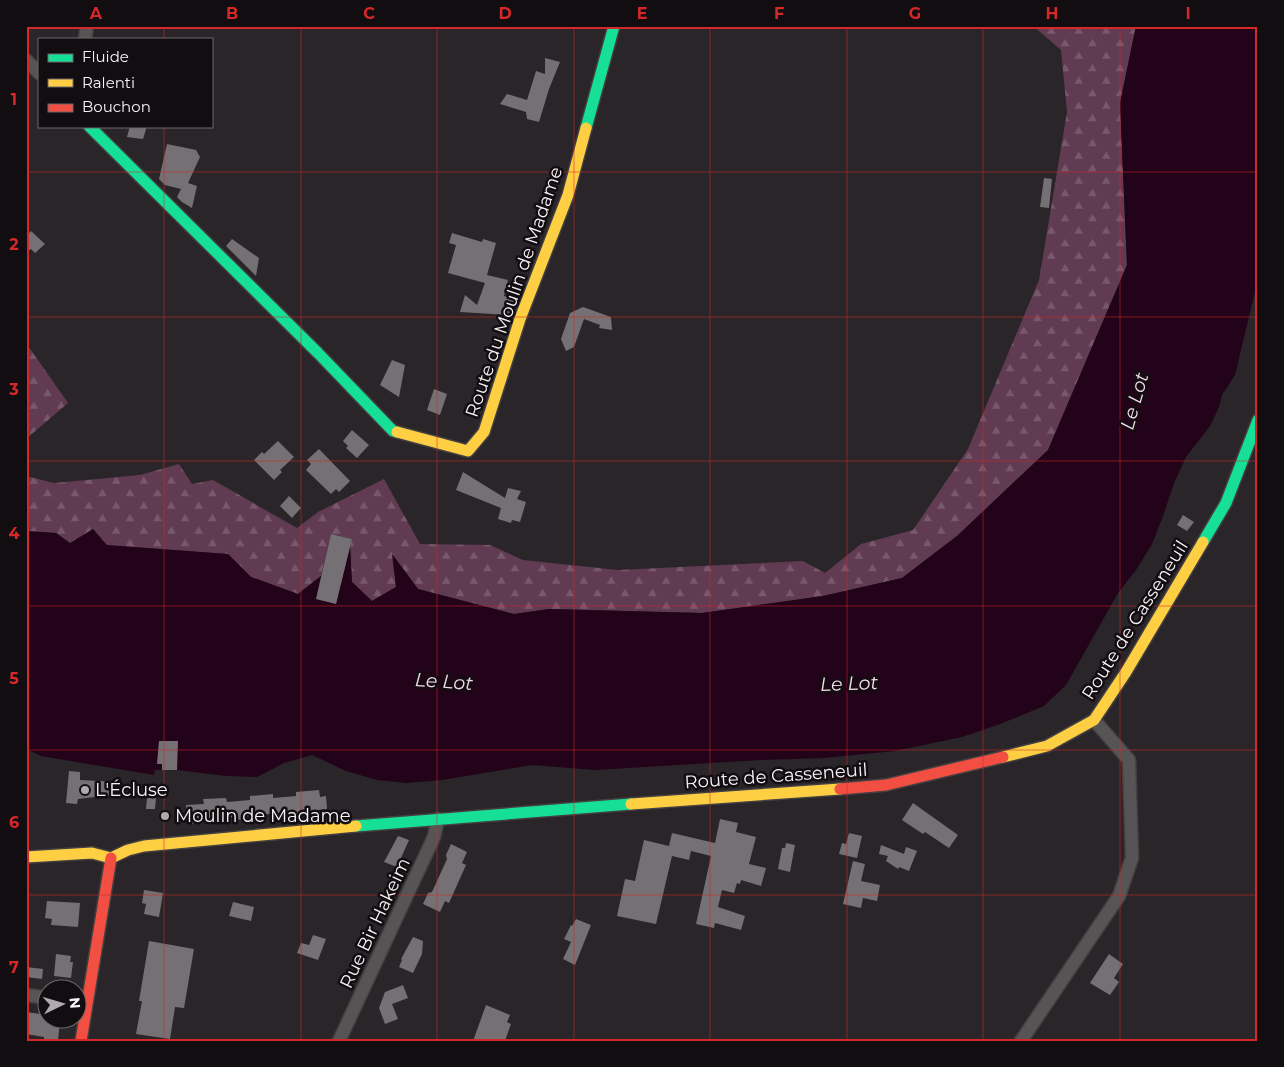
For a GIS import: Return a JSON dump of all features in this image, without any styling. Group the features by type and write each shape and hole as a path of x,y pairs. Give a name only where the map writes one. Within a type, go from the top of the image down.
{"main road":[{"name":"Route du Moulin de Madame","path":"92,128 393,430 434,444 468,451 484,432 520,319 568,195 614,26"},
{"name":"Route de Casseneuil","path":"111,858 128,850 144,846 438,819 886,785 1047,746 1094,720 1126,672 1226,503 1258,420"},
{"path":"26,857 92,853 111,858 87,980"}],"street":[{"path":"26,60 38,72"},
{"path":"1021,1041 1119,896 1132,858 1129,760 1094,720"},
{"name":"Rue Bir Hakeim","path":"339,1041 434,837 438,819"}],"green space":[{"path":"1033,26 1136,26 1120,103 1127,265 1048,450 957,536 902,578 823,596 702,613 549,609 514,614 418,589 393,555 396,587 372,601 352,582 350,546 352,539 331,534 321,576 298,594 251,577 228,554 70,543 56,533 26,531 26,476 54,483 140,475 179,464 192,484 213,480 297,528 318,512 384,479 420,544 490,545 523,560 618,570 803,561 825,573 861,544 913,530 968,449 1039,280 1067,112 1061,50"},
{"path":"26,343 68,403 26,439"}],"water":[{"name":"Le Lot","path":"1136,26 1258,26 1258,198 1256,209 1258,212 1258,279 1235,375 1222,395 1219,407 1210,426 1186,457 1174,483 1152,544 1136,570 1118,593 1066,685 1044,706 962,737 895,751 824,758 595,770 532,765 442,780 406,783 377,780 346,771 312,755 284,763 257,777 226,776 177,770 177,741 159,741 157,764 162,764 162,770 155,770 154,775 41,756 26,749 26,531 56,533 70,543 93,529 107,545 228,554 251,577 298,594 321,576 316,599 336,604 350,546 352,582 372,601 396,587 392,554 418,589 514,614 549,609 702,613 823,596 902,578 957,536 1048,450 1127,265 1120,103"}],"building":[{"path":"545,58 560,62 539,122 527,119 526,112 500,104 507,94 527,100 536,71 545,74"},
{"path":"129,128 146,128 143,139 127,137"},
{"path":"167,144 196,150 200,157 188,183 197,186 192,208 177,197 181,189 165,185 159,179"},
{"path":"1044,178 1052,179 1049,208 1040,207"},
{"path":"31,231 45,244 35,253 31,249 26,253 26,236"},
{"path":"452,233 482,242 483,239 496,243 487,275 508,280 504,296 515,299 509,315 460,312 465,295 477,305 485,283 448,273 456,245 449,243"},
{"path":"232,239 259,258 256,276 226,246"},
{"path":"583,307 611,317 612,330 599,328 600,325 584,319 574,347 566,351 561,339 570,313"},
{"path":"392,360 405,365 399,397 380,385"},
{"path":"434,389 447,394 440,415 427,410"},
{"path":"352,430 369,445 357,458 346,448 348,446 343,441"},
{"path":"278,441 294,457 280,470 282,472 274,480 254,460 262,452 264,454"},
{"path":"319,449 350,481 339,492 336,489 331,494 306,470 311,464 307,460"},
{"path":"463,472 505,498 508,488 521,491 517,499 526,502 520,522 512,520 511,523 498,519 501,508 456,490"},
{"path":"289,496 301,508 292,518 280,506"},
{"path":"1183,515 1194,522 1187,531 1177,525"},
{"path":"331,534 352,539 336,604 316,599"},
{"path":"159,741 178,741 177,770 162,770 162,764 157,764"},
{"path":"69,771 80,772 80,780 119,782 121,794 78,799 77,804 66,803"},
{"path":"319,790 320,797 326,796 327,809 308,811 308,814 281,816 280,813 246,816 246,819 234,820 234,817 199,819 199,823 188,824 186,805 204,804 203,799 226,798 227,802 250,800 250,796 273,794 273,798 296,796 296,792"},
{"path":"147,798 156,798 155,809 146,809"},
{"path":"913,803 958,835 949,848 902,820"},
{"path":"720,819 738,823 736,832 756,837 749,864 766,868 761,886 741,880 740,884 737,883 734,893 722,890 718,907 745,916 741,930 715,923 714,928 696,924 711,856 691,851 689,860 672,856 656,924 617,916 625,879 635,881 644,840 669,846 672,833 715,843"},
{"path":"849,833 862,836 857,858 839,854 842,843 846,844"},
{"path":"398,836 409,840 397,867 384,862"},
{"path":"786,843 795,845 790,872 778,869 782,848 785,848"},
{"path":"451,844 467,852 462,863 466,865 449,903 445,901 440,912 423,904 428,893 432,892 447,859 446,855"},
{"path":"881,845 904,854 906,847 917,851 909,871 899,867 898,869 886,861 888,856 879,854"},
{"path":"853,861 865,864 861,881 880,885 877,901 863,898 861,908 843,904"},
{"path":"144,890 163,893 159,917 144,914 146,904 142,903"},
{"path":"47,901 80,903 78,927 51,925 52,919 45,918"},
{"path":"233,902 254,907 251,921 229,916"},
{"path":"576,919 591,925 575,965 563,959 571,942 564,939"},
{"path":"313,935 326,939 318,960 297,953 301,943 309,945"},
{"path":"413,937 423,941 422,954 413,973 399,967 401,959"},
{"path":"149,941 194,949 184,1008 175,1007 170,1039 136,1034 142,1001 139,1001"},
{"path":"56,954 71,956 70,962 73,962 71,978 54,976"},
{"path":"1109,954 1123,964 1114,978 1119,982 1110,995 1090,983"},
{"path":"26,967 43,969 42,979 26,977"},
{"path":"403,985 408,998 392,1004 398,1019 385,1024 379,1008 385,992"},
{"path":"486,1005 510,1015 507,1022 511,1024 505,1041 473,1041"},
{"path":"26,1012 38,1014 38,1030 59,1030 58,1041 26,1034"}],"traffic: fast":[{"path":"586,128 614,26"},
{"path":"91,128 318,353 393,431 397,432"},
{"path":"1203,542 1226,503 1258,420"},
{"path":"356,826 631,804"}],"traffic: slow":[{"path":"397,432 468,451 484,432 520,319 568,195 586,128"},
{"path":"1003,757 1047,746 1094,720 1126,672 1203,542"},
{"path":"631,804 840,789"},
{"path":"111,858 128,850 144,846 356,826"},
{"path":"26,857 92,853 111,858"}],"traffic: jam":[{"path":"840,789 886,785 1003,757"},
{"path":"81,1041 111,858"}],"place":[{"name":"L'Écluse","path":"85,790"},
{"name":"Moulin de Madame","path":"165,816"}]}
